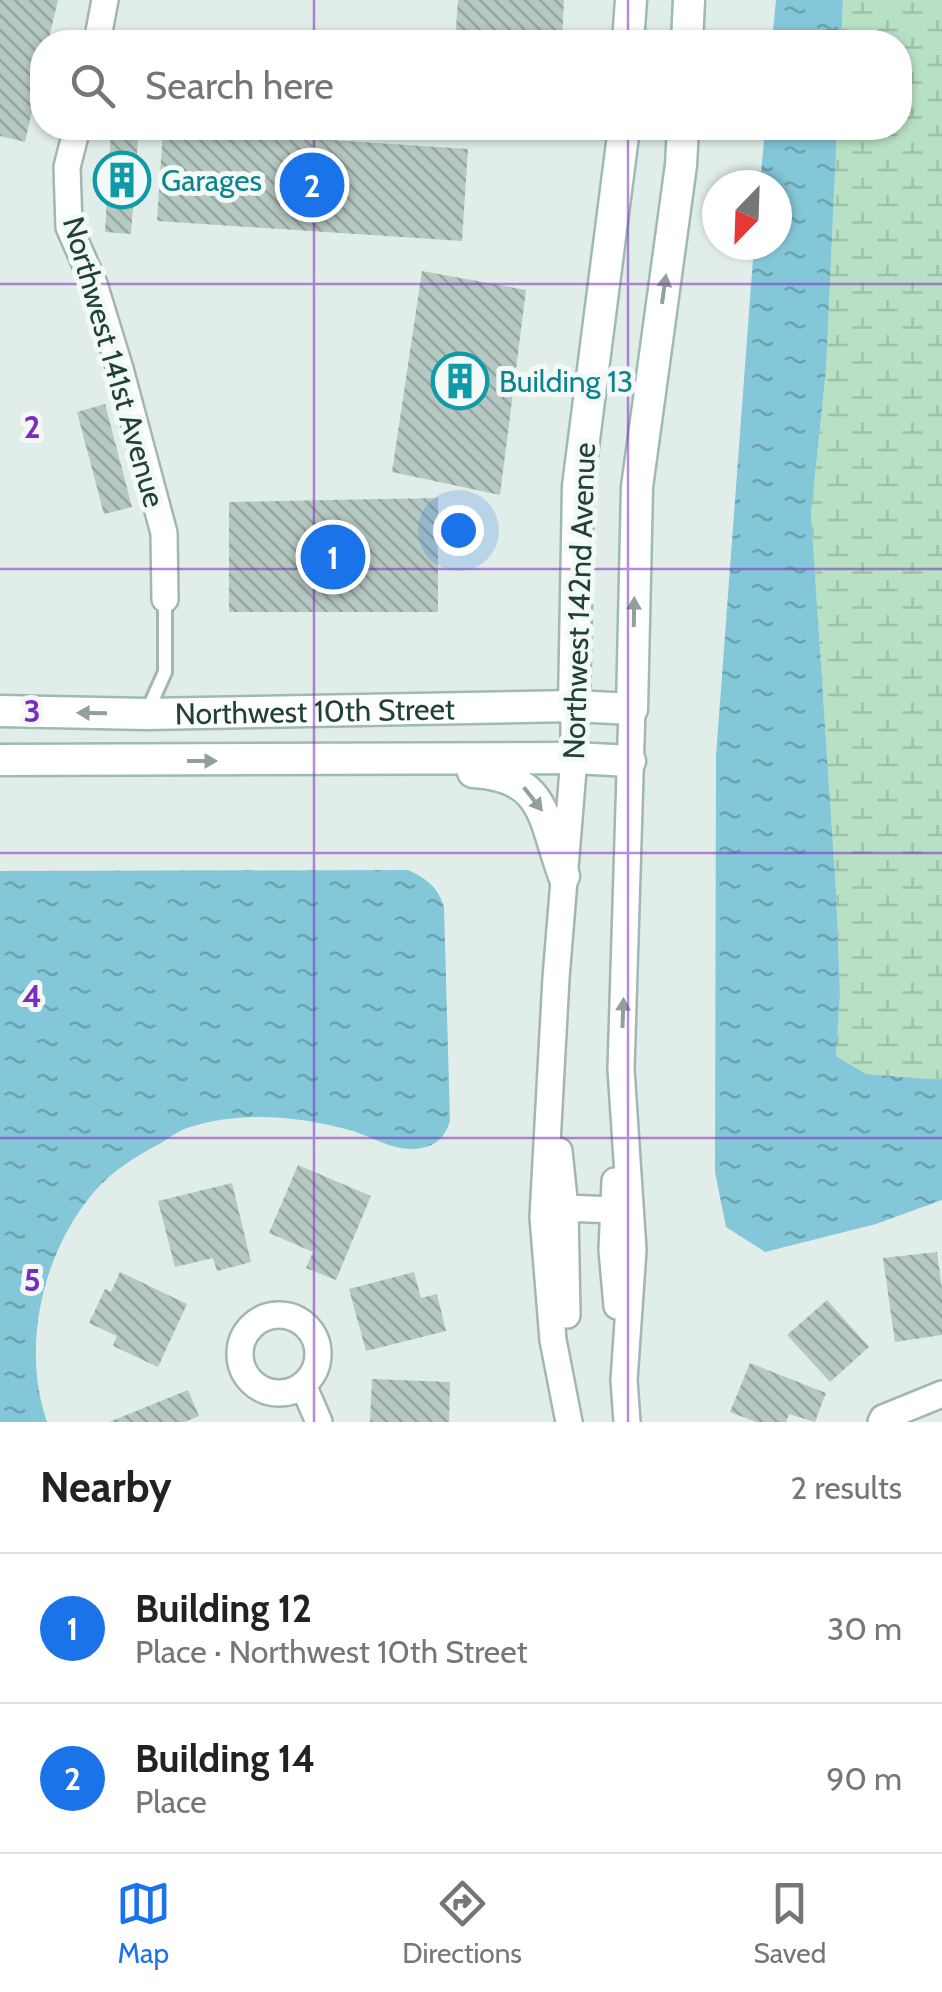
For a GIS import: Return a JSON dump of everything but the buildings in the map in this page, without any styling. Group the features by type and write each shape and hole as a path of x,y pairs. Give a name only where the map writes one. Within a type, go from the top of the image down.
{"street":[{"path":"100,30 105,0"},
{"path":"629,30 631,0"},
{"path":"687,30 688,0"},
{"name":"Northwest 141st Avenue","path":"74,140 67,167 69,227 94,284 110,335 164,534 165,598"},
{"name":"Northwest 142nd Avenue","path":"569,1421 553,1340 543,1217 574,758 578,486 622,140"},
{"name":"Northwest 142nd Avenue","path":"627,1422 612,1250 621,1069 637,487 682,140"},
{"name":"Northwest 10th Street","path":"0,711 146,714 574,706 632,709"},
{"path":"412,759 457,772 504,777 522,786 538,800 564,876"},
{"name":"Northwest 10th Street","path":"0,760 630,761"},
{"name":"Northwest 142nd Avenue","path":"621,1069 634,1250 624,1380"},
{"name":"Northwest 142nd Avenue","path":"550,1076 566,1208 569,1421"},
{"path":"566,1208 614,1210"},
{"path":"303,1385 319,1422"},
{"path":"882,1420 942,1394"}],"lane":[{"name":"Northwest 141st Avenue","path":"146,714 165,672 165,598"}],"green space":[{"path":"843,0 942,0 942,1080 866,1074 836,1056 840,994 836,891 811,514 826,370 836,140 912,140 912,30 842,30"}],"water":[{"path":"776,0 843,0 842,30 773,30"},
{"path":"764,140 836,140 826,370 811,514 836,891 840,994 836,1056 866,1074 942,1080 942,1200 876,1224 765,1252 726,1227 715,1172 716,756 753,260 792,260 792,170 761,170"},
{"path":"408,870 431,884 444,907 450,1121 444,1133 431,1145 411,1149 312,1122 249,1117 184,1129 134,1159 94,1192 76,1216 49,1272 41,1302 36,1363 47,1422 0,1422 0,871"}],"place":[{"name":"Garages","path":"122,180"},
{"name":"Building 14","path":"312,185"},
{"name":"Building 13","path":"460,381"},
{"name":"Building 12","path":"333,557"}]}
